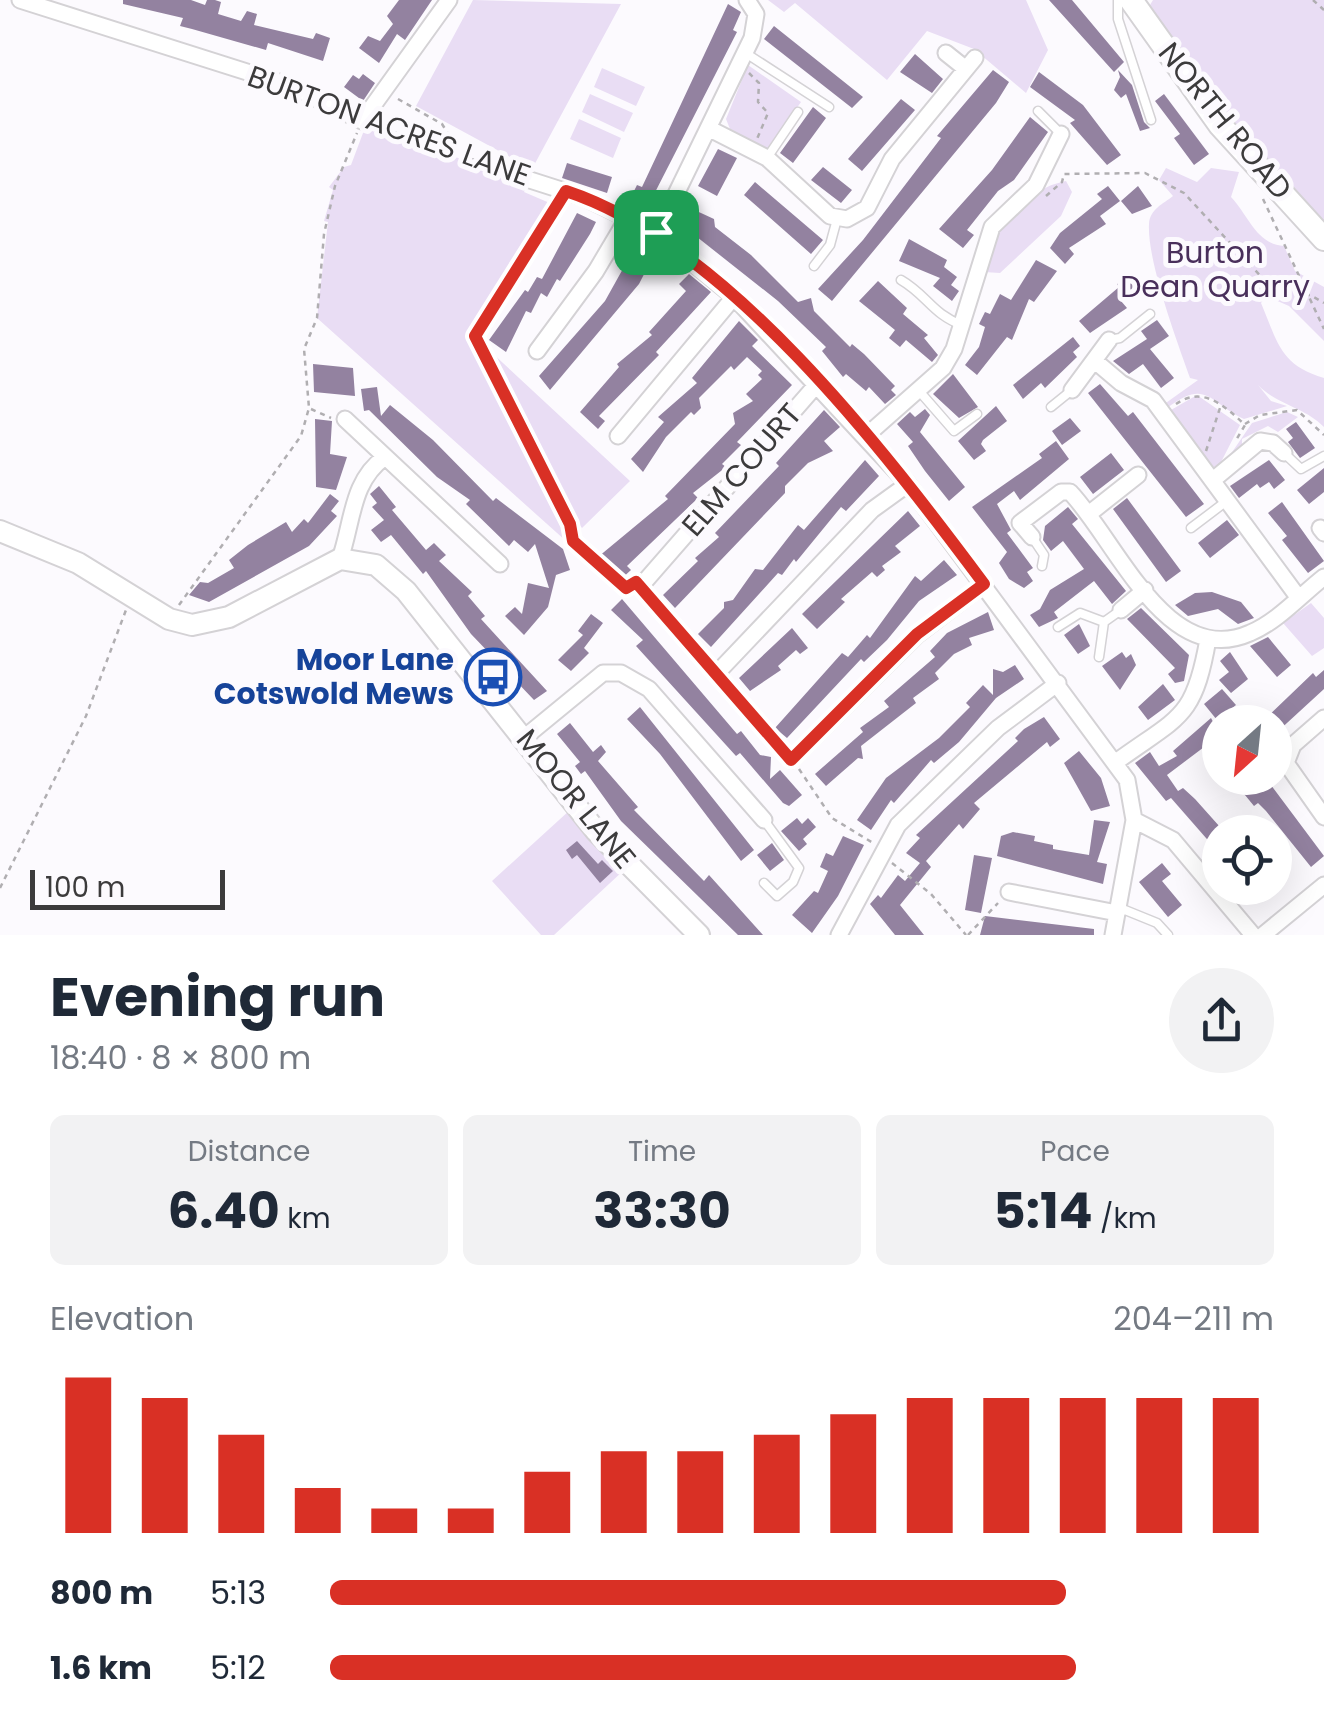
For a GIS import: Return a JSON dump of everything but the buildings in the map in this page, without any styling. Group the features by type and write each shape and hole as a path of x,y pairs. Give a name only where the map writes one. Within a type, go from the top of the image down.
{"main road":[{"name":"NORTH ROAD","path":"1131,0 1220,124 1324,239"}],"street":[{"name":"BURTON ACRES LANE","path":"20,0 291,86 362,121"},
{"path":"362,121 449,0"},
{"path":"656,232 755,31 756,14 747,0"},
{"path":"710,129 766,158 837,219 860,214 868,208 892,159 970,64 946,53"},
{"path":"866,436 944,368 962,325 992,227 1023,200 1047,164 1060,134"},
{"path":"1047,164 1064,174"},
{"name":"BURTON ACRES LANE","path":"530,180 556,186 656,232 734,297 908,484 1116,762 1131,790 1134,820 1113,935"},
{"path":"538,351 628,217"},
{"path":"618,436 635,402 734,297"},
{"path":"534,326 549,337"},
{"path":"1072,390 1109,340"},
{"path":"1094,361 1121,383 1153,400 1298,597"},
{"name":"ELM COURT","path":"640,587 663,554 818,383"},
{"path":"348,429 386,457 500,564"},
{"path":"1213,480 1260,442 1273,442 1284,453"},
{"path":"0,531 78,563 169,618 192,626 219,621 340,558 359,487 368,471 386,457"},
{"path":"1090,514 1138,475"},
{"path":"717,674 872,510 908,484"},
{"path":"1032,537 1020,522 1061,492 1070,492 1176,627 1208,639 1248,634 1324,577"},
{"name":"MOOR LANE","path":"340,558 376,566 399,582 596,831 698,935"},
{"path":"791,760 917,634 984,584"},
{"path":"1121,610 1145,590"},
{"path":"1116,762 1187,712 1200,686 1208,639"},
{"path":"525,737 589,680 603,673 636,678 764,820"},
{"path":"849,931 882,855 906,818 998,728 1058,683"},
{"path":"1324,718 1292,745 1286,763 1324,817"},
{"path":"1134,820 1173,840 1253,935"},
{"path":"1263,935 1324,885"},
{"path":"1009,892 1117,912"}],"lane":[{"path":"1118,0 1118,19 1151,120"},
{"path":"740,59 829,107"},
{"path":"1038,111 1060,134"},
{"path":"766,158 798,112"},
{"path":"814,266 830,245 837,219"},
{"path":"901,280 916,288 939,317 962,325"},
{"path":"1109,340 1120,338 1150,314"},
{"path":"1051,407 1072,390"},
{"path":"920,392 954,431 977,414"},
{"path":"1284,453 1301,470 1324,456"},
{"path":"1191,528 1228,500"},
{"path":"1032,537 1044,555 1042,566"},
{"path":"1098,657 1104,622 1121,610"},
{"path":"1058,628 1080,613 1104,622"},
{"path":"764,820 799,868 794,882 777,896 764,883"},
{"path":"1117,912 1125,910 1157,923 1168,935"}],"path":[{"path":"1313,0 1324,10"},
{"path":"740,59 759,83 758,102 768,112 751,149"},
{"path":"392,96 442,124 456,146 452,152"},
{"name":"BURTON ACRES LANE","path":"362,121 530,180"},
{"path":"169,618 293,452 310,408 304,349 317,318 324,234 335,186 362,121"},
{"path":"1256,166 1252,180 1324,329"},
{"path":"1064,174 1145,173 1184,193 1278,296 1310,295 1324,303"},
{"path":"556,186 475,336 570,524 573,541 626,588 636,582 791,760 832,818 873,844 932,894 967,935 1009,892"},
{"path":"1162,414 1192,393 1244,424"},
{"path":"1198,458 1211,447 1215,416 1221,407"},
{"path":"310,408 348,429"},
{"path":"1234,443 1244,424 1260,416 1297,410 1324,435"},
{"path":"0,888 56,783 86,716 118,623 134,596"}],"green space":[{"path":"473,0 621,4 532,169 416,106"},
{"path":"768,0 1026,0 1048,50 1026,93 974,49 927,31 887,80 795,3 784,12"},
{"path":"1153,0 1324,0 1324,229 1224,117 1147,10"},
{"path":"748,65 801,102 767,150 730,129 726,119"},
{"path":"602,68 645,87 636,106 594,87"},
{"path":"590,94 633,113 624,132 582,112"},
{"path":"579,119 621,138 613,158 570,139"},
{"path":"366,125 528,183 524,192 559,207 476,338 630,481 582,528 559,497 570,524 566,541 317,318 328,222 324,221 333,190 329,187 344,167 351,165"},
{"name":"Burton Dean Quarry","path":"1166,168 1197,182 1211,168 1239,172 1231,197 1266,240 1284,246 1295,271 1324,287 1324,341 1289,306 1266,296 1261,303 1282,351 1298,366 1324,378 1324,427 1258,385 1271,401 1287,406 1244,419 1199,394 1180,399 1167,408 1163,405 1198,380 1190,378 1178,344 1150,240 1152,214 1173,196 1159,180"},
{"path":"1066,181 1072,192 1061,216 1000,273 984,272 1001,227 1043,190"},
{"path":"1197,395 1240,425 1219,466 1214,467 1172,417 1171,410"},
{"path":"1287,412 1298,417 1278,432 1268,426 1242,439 1242,446 1226,461 1252,423"},
{"path":"1311,603 1324,618 1324,648 1312,656 1283,623"},
{"path":"570,810 623,871 554,935 541,935 492,881"}],"place":[{"name":"Moor Lane Cotswold Mews","path":"493,677"}],"route":[{"path":"566,191 656,232 716,279 803,367 908,484 984,584 917,634 791,760 636,582 626,588 573,541 570,524 475,336 566,191"}]}
